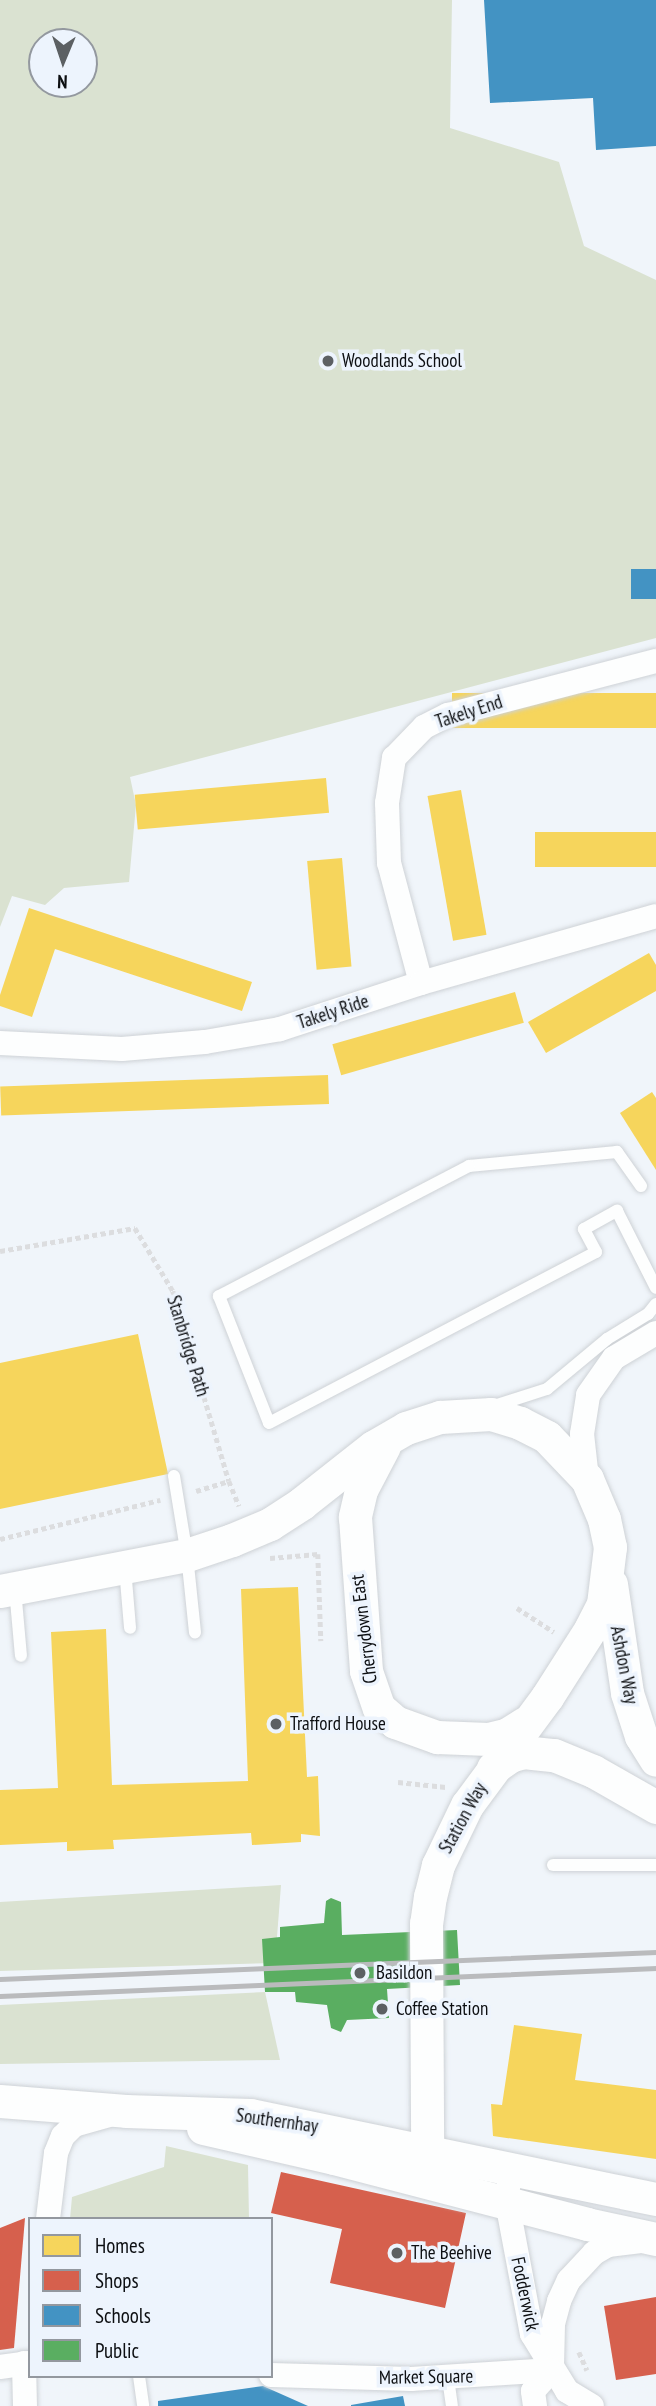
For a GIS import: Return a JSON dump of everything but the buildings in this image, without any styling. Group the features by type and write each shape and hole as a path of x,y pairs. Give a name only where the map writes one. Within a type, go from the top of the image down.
{"street":[{"name":"Takely End","path":"421,983 389,863 387,803 394,758 424,727 448,715 656,661"},
{"name":"Takely Ride","path":"0,1043 122,1049 205,1042 299,1024 421,983 656,916"},
{"path":"609,1564 610,1547 604,1519 587,1479 582,1434 588,1395 614,1358 656,1333"},
{"path":"8,1590 187,1555 270,1524 392,1436 440,1417 491,1414 529,1428 547,1437 587,1479"},
{"name":"Cherrydown East","path":"392,1436 368,1473 355,1517 359,1598 371,1692 379,1708 395,1722 437,1737 488,1739 506,1735 530,1719"},
{"name":"Station Way","path":"427,2149 428,1910 438,1865 452,1832 491,1769 530,1719 591,1628 603,1604 609,1564"},
{"name":"Ashdon Way","path":"609,1564 621,1666 627,1693 640,1736 656,1760"},
{"path":"491,1769 510,1756 541,1752 593,1771 656,1807"},
{"name":"Southernhay","path":"0,2101 126,2111 250,2115 427,2149 656,2199"},
{"path":"48,2217 56,2153 63,2136 74,2125 126,2111"},
{"name":"Southernhay","path":"126,2111 392,2172 656,2240"},
{"path":"392,2172 415,2165 427,2149 438,2174 457,2189"},
{"path":"507,2202 510,2182 517,2176 545,2174"},
{"name":"Fodderwick","path":"507,2202 526,2314 532,2334 552,2370"},
{"name":"Fodderwick","path":"552,2370 550,2344 559,2301 581,2265 608,2245 656,2240"},
{"path":"0,2367 27,2363 25,2406"},
{"path":"534,2399 552,2370 567,2390 592,2406"},
{"name":"Market Square","path":"273,2375 448,2378 552,2370"}],"lane":[{"path":"641,1186 617,1152 469,1166 219,1296 269,1423 596,1252 584,1229 617,1211 656,1289"},
{"path":"463,1414 547,1389 607,1339 648,1314 656,1304"},
{"path":"174,1476 187,1555 195,1633"},
{"path":"125,1568 130,1628"},
{"path":"8,1590 21,1656"},
{"path":"553,1864 656,1865"},
{"path":"139,2378 143,2406"},
{"path":"448,2378 452,2406"}],"path":[{"name":"Stanbridge Path","path":"0,1251 135,1228 173,1291 229,1482 177,1496"},
{"path":"0,1539 177,1496"},
{"path":"263,1559 318,1554 321,1641"},
{"path":"517,1608 556,1633"},
{"path":"549,1643 562,1625"},
{"path":"398,1782 447,1787"},
{"path":"579,2343 579,2354 588,2372"}],"green space":[{"name":"Woodlands School","path":"0,0 452,0 450,128 559,162 584,246 656,280 656,638 130,777 136,805 129,882 64,888 45,905 12,896 0,927"},
{"path":"281,1885 275,1963 0,1971 0,1902"},
{"path":"265,1992 280,2060 0,2064 0,2005"},
{"path":"166,2146 248,2165 249,2217 70,2217 72,2197 164,2167"}],"railway":[{"path":"0,1979 656,1952"},
{"path":"0,1996 656,1968"}],"place":[{"name":"Woodlands School","path":"328,361"},
{"name":"Trafford House","path":"276,1724"},
{"name":"Basildon","path":"360,1973"},
{"name":"Coffee Station","path":"382,2009"},
{"name":"The Beehive","path":"397,2253"}]}
